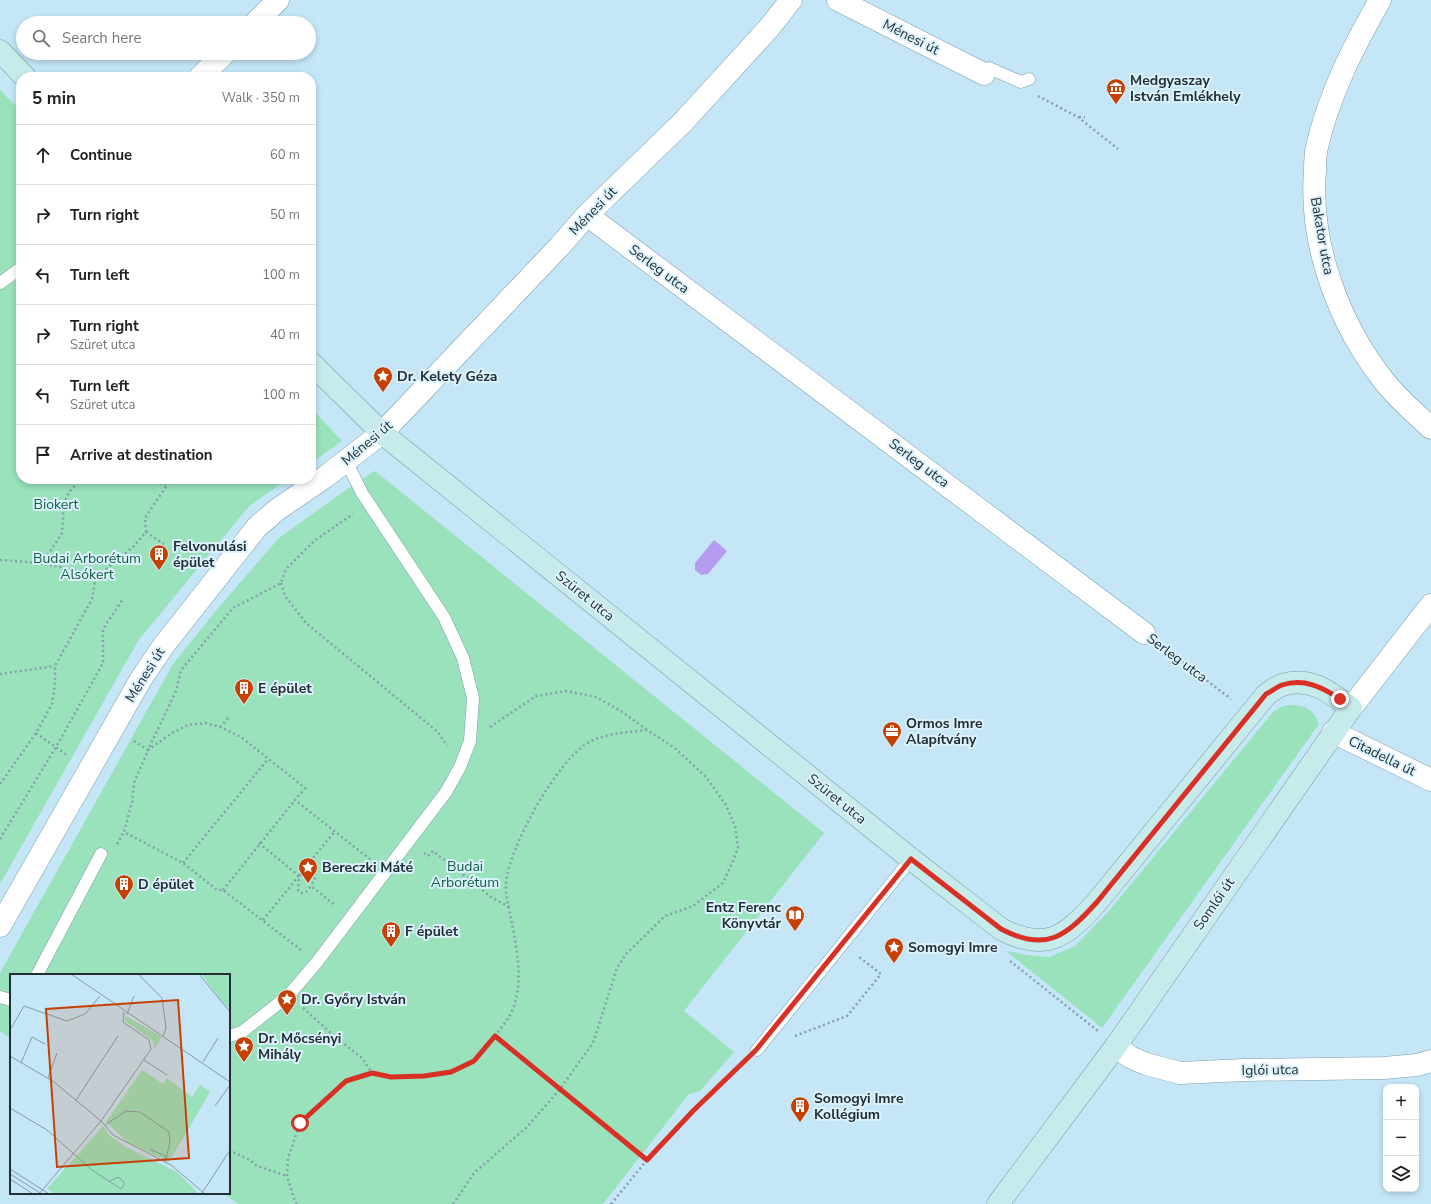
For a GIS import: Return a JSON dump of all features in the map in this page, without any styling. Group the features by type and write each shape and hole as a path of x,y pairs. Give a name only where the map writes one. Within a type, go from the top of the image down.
{"street":[{"path":"262,16 278,0"},
{"name":"Ménesi út","path":"316,483 382,433 559,247 587,215 684,122 770,28 791,0"},
{"name":"Ménesi út","path":"838,0 984,74"},
{"name":"Bakator utca","path":"1380,0 1347,63 1329,104 1317,148 1313,190 1318,231 1329,281 1345,317 1364,353 1384,381 1405,404 1431,428"},
{"path":"0,51 20,72"},
{"path":"205,72 218,60"},
{"name":"Serleg utca","path":"587,215 1144,632"},
{"name":"Szüret utca","path":"316,368 382,433 911,859 1001,929 1014,936 1029,940 1044,940 1058,937 1083,917 1097,902 1249,713 1266,694 1281,685 1297,682 1308,683 1325,689 1351,708"},
{"name":"Ménesi út","path":"0,926 141,679 164,645 257,528 278,509 315,484"},
{"name":"Somlói út","path":"998,1204 1116,1046 1333,732 1431,605"},
{"name":"Citadella út","path":"1333,732 1431,780"},
{"name":"Iglói utca","path":"1116,1046 1130,1057 1146,1064 1180,1073 1244,1070 1379,1068 1418,1065 1431,1061"}],"lane":[{"path":"984,74 989,68 1025,80"},
{"path":"0,284 16,272"},
{"path":"230,1036 242,1032 290,995 317,962 446,792 460,766 470,741 473,698 463,658 444,617 362,493 346,461"},
{"path":"37,974 101,854"},
{"path":"756,1050 911,859"},
{"path":"0,997 10,1000"}],"path":[{"path":"1025,80 1026,90 1078,117 1118,149"},
{"path":"1078,117 1085,117"},
{"path":"40,562 49,553 62,533 64,504 69,492 76,484"},
{"path":"0,784 36,733 52,704 55,684 55,666 92,599 96,577 133,547 146,532 145,518 166,485 163,484"},
{"path":"369,504 314,541 286,569 281,583 285,596 306,624 438,732 460,766"},
{"path":"146,532 164,544"},
{"path":"0,560 40,562 71,569 96,577"},
{"path":"281,583 233,608 181,670 176,691 134,783 132,802 124,832 182,864 217,890 223,890 317,962"},
{"path":"0,839 56,747 103,663 103,630 123,599"},
{"name":"Serleg utca","path":"1144,632 1249,713"},
{"path":"0,674 55,666"},
{"path":"453,1204 474,1173 527,1127 560,1089 592,1043 617,968 626,954 665,916 693,906 723,883 738,848 734,826 726,805 706,777 676,750 624,713 596,697 566,691 536,696 470,741"},
{"path":"220,727 230,716"},
{"path":"148,750 172,733 188,725 206,724 220,727 241,737 305,788 259,843 223,890"},
{"path":"298,1204 295,1201 288,1176 288,1158 300,1123 346,1081 372,1073 391,1077 418,1076 451,1072 474,1061 512,1013 517,996 519,975 506,884 512,858 527,825 549,785 560,770 577,752 591,741 615,734 647,730"},
{"path":"36,733 88,771"},
{"path":"182,864 268,759"},
{"path":"295,800 335,830 384,872"},
{"path":"263,920 335,830"},
{"path":"409,840 428,856 433,851 491,897 509,907"},
{"path":"259,843 299,876"},
{"path":"313,872 315,873 315,878 306,892 301,893 298,890 299,876 313,872"},
{"path":"311,886 350,918"},
{"path":"791,1037 847,1016 881,974 859,957"},
{"path":"1007,959 1116,1046"},
{"path":"290,995 332,1034 362,1058 372,1073"},
{"path":"495,1036 647,1160"},
{"path":"611,1204 647,1160 693,1111 756,1050"},
{"path":"230,1150 250,1160 257,1166 288,1176"}],"green space":[{"name":"Budai Arborétum Alsókert","path":"0,90 16,106 16,484 281,484 249,506 138,641 0,884"},
{"path":"316,413 342,441 316,459"},
{"name":"Budai Arborétum","path":"375,471 824,833 684,1011 734,1052 700,1091 689,1094 603,1204 238,1204 224,1194 230,1194 230,974 10,974 10,1038 0,1031 0,973 173,664 219,607 279,538 357,482"},
{"path":"1288,705 1307,708 1314,714 1319,724 1102,1028 1006,951 1049,957 1075,946 1109,911 1273,712"}],"shaded area":[{"path":"714,540 727,551 708,574 701,575 695,570 695,563"}],"place":[{"name":"Medgyaszay István Emlékhely","path":"1116,105"},
{"name":"Dr. Kelety Géza","path":"383,393"},
{"name":"Felvonulási épület","path":"159,571"},
{"name":"E épület","path":"244,705"},
{"name":"Ormos Imre Alapítvány","path":"892,748"},
{"name":"Bereczki Máté","path":"308,884"},
{"name":"D épület","path":"124,901"},
{"name":"Entz Ferenc Könyvtár","path":"795,932"},
{"name":"F épület","path":"391,948"},
{"name":"Somogyi Imre","path":"894,964"},
{"name":"Dr. Győry István","path":"287,1016"},
{"name":"Dr. Mőcsényi Mihály","path":"244,1063"},
{"name":"Somogyi Imre Kollégium","path":"800,1123"}],"route":[{"path":"300,1123 346,1081 372,1073 391,1077 424,1076 451,1072 474,1061 495,1036 640,1156 647,1160 693,1111 756,1050 911,859 1001,929 1014,936 1029,940 1044,940 1058,937 1083,917 1097,902 1249,713 1266,694 1281,685 1297,682 1308,683 1325,689 1340,699"}],"park label":[{"name":"Biokert","path":"56,504"}]}
